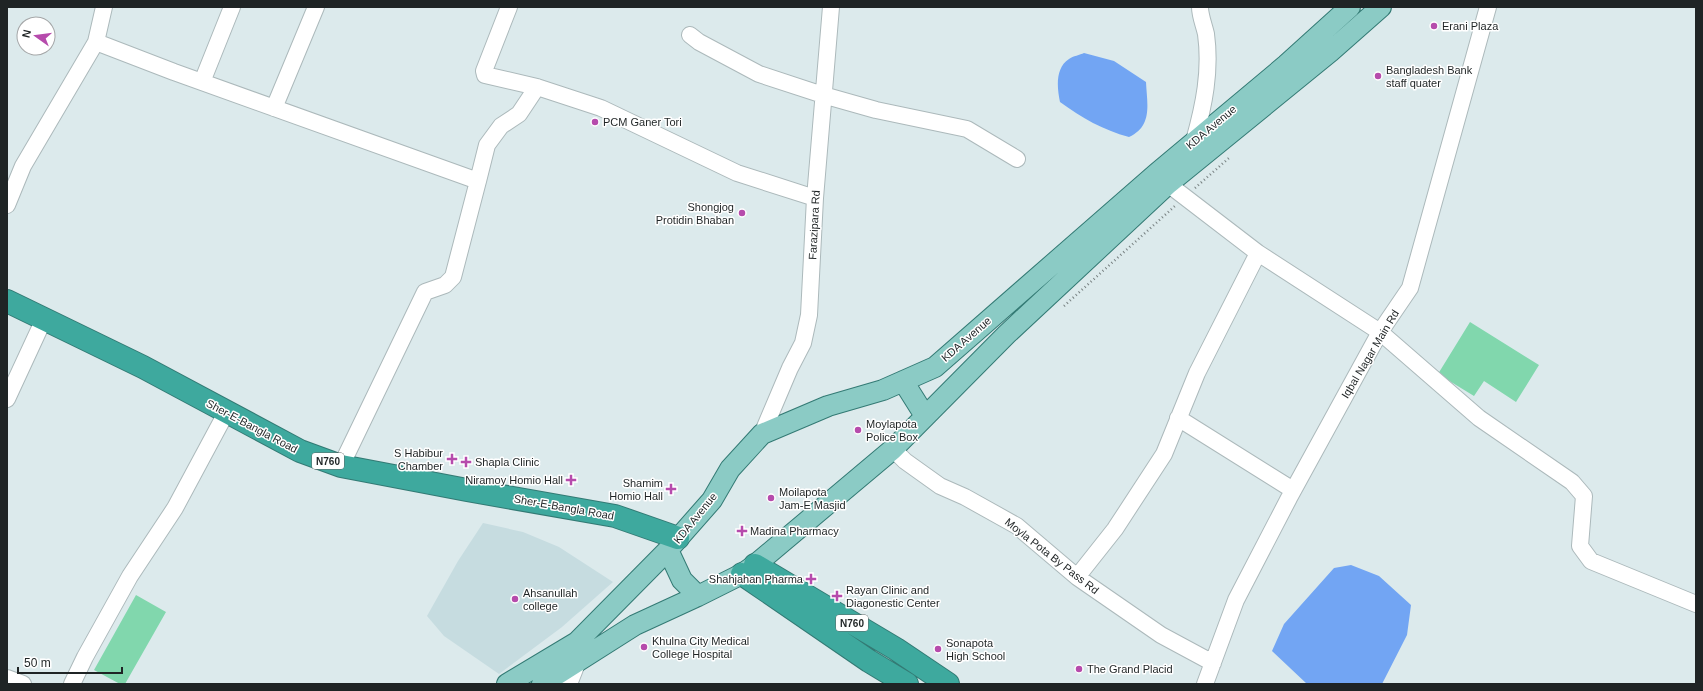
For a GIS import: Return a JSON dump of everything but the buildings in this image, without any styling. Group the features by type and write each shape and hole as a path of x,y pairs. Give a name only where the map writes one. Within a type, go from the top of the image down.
{"highway":[{"name":"Sher-E-Bangla Road","path":"7,301 143,367 226,413 300,451 341,466 615,516 673,544"},
{"name":"N760","path":"749,570 869,661 907,684"},
{"name":"N760","path":"749,570 896,650 948,684"}],"main road":[{"name":"KDA Avenue","path":"542,684 577,652 712,500 730,468 762,434 828,406 883,390 935,367 1194,141 1286,65 1350,7"},
{"name":"KDA Avenue","path":"577,652 598,647 635,625 698,596 749,570 893,449 1007,334 1168,184 1318,62 1381,7"},
{"path":"903,381 925,416"},
{"path":"673,544 676,570 682,580 698,596"},
{"path":"507,684 577,652"}],"street":[{"path":"7,205 23,166 96,42 104,7"},
{"path":"202,82 232,7"},
{"path":"274,108 316,7"},
{"path":"509,7 484,71 485,75 537,87 601,108 737,173 815,198"},
{"name":"Farazipara Rd","path":"762,434 790,368 803,343 809,315 815,198 831,7"},
{"path":"1194,141 1204,103 1208,71 1206,34 1200,7"},
{"name":"Iqbal Nagar Main Rd","path":"1205,684 1236,600 1293,490 1380,332 1410,288 1488,7"},
{"path":"690,35 699,42 759,74 823,95 876,110 967,129 1017,159"},
{"path":"96,42 202,82 478,181"},
{"path":"341,466 425,292 445,284 453,277 487,145 501,126 519,114 537,87"},
{"path":"1168,184 1258,253 1380,332 1479,418 1572,482 1584,496 1580,546 1591,561 1696,604"},
{"path":"1077,577 1115,529 1164,454 1197,373 1258,253"},
{"path":"7,398 44,319"},
{"path":"72,684 85,656 130,576 175,508 226,413"},
{"path":"1178,418 1293,490"},
{"name":"Moyla Pota By Pass Rd","path":"893,449 905,461 940,486 964,497 1017,526 1077,577 1161,635 1212,663"},
{"path":"569,684 577,652"},
{"path":"7,678 23,684"}],"path":[{"path":"1062,308 1231,156"}],"shaded area":[{"name":"Ahsanullah college","path":"483,523 523,532 559,547 613,582 562,627 499,674 444,636 427,616 458,561"}],"green space":[{"path":"1470,322 1539,365 1516,402 1484,381 1474,396 1438,374"},
{"path":"136,595 166,612 125,684 120,684 94,670"}],"water":[{"path":"1084,53 1114,61 1146,82 1147,114 1145,121 1137,132 1129,137 1110,131 1093,123 1060,102 1058,79 1061,68 1064,63 1072,57"},
{"path":"1351,565 1379,576 1411,605 1407,635 1382,684 1307,684 1272,651 1284,624 1334,568"}],"place":[{"name":"Erani Plaza","path":"1434,26"},
{"name":"Bangladesh Bank staff quater","path":"1378,76"},
{"name":"PCM Ganer Tori","path":"595,122"},
{"name":"Shongjog Protidin Bhaban","path":"742,213"},
{"name":"Moylapota Police Box","path":"858,430"},
{"name":"S Habibur Chamber","path":"452,459"},
{"name":"Shapla Clinic","path":"466,462"},
{"name":"Niramoy Homio Hall","path":"571,480"},
{"name":"Shamim Homio Hall","path":"671,489"},
{"name":"Moilapota Jam-E Masjid","path":"771,498"},
{"name":"Madina Pharmacy","path":"742,531"},
{"name":"Shahjahan Pharma","path":"811,579"},
{"name":"Rayan Clinic and Diagonestic Center","path":"837,596"},
{"name":"Ahsanullah college","path":"515,599"},
{"name":"Khulna City Medical College Hospital","path":"644,647"},
{"name":"Sonapota High School","path":"938,649"},
{"name":"The Grand Placid","path":"1079,669"}]}
